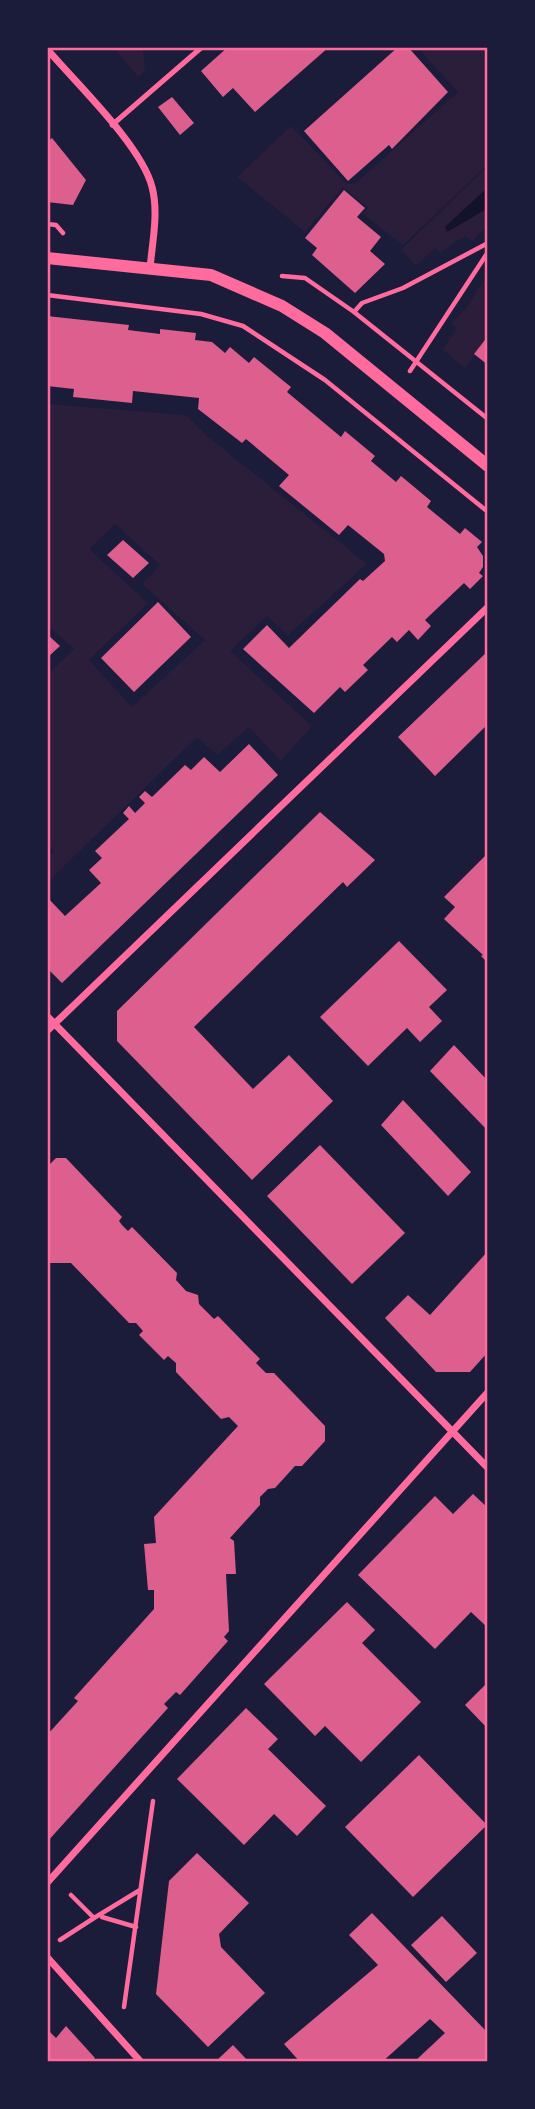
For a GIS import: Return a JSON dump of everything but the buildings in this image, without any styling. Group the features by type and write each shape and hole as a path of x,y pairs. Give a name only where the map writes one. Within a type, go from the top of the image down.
{"street":[{"path":"47,49 147,171 155,204 150,269"},
{"path":"47,258 211,275 282,306 325,333 488,466"},
{"path":"47,1031 488,607"},
{"path":"47,1016 488,1468"},
{"path":"47,1883 488,1392"},
{"path":"47,1956 141,2062"}],"lane":[{"path":"112,125 202,47"}],"path":[{"path":"354,312 362,303 403,288 488,243"},
{"path":"418,362 488,252"},
{"path":"47,295 201,314 243,326 325,380 488,512"},
{"path":"107,2025 124,2008 156,1783 145,1772"},
{"path":"58,1941 140,1890"},
{"path":"71,1895 94,1918"},
{"path":"101,1916 136,1927"}],"shaded area":[{"path":"113,47 143,47 145,71 138,77"},
{"path":"417,47 488,47 488,164 403,245 363,214 368,208 343,187 305,232 237,177 291,126 347,184 356,183 458,92"},
{"path":"488,166 488,225 472,241 465,236 440,253 435,248 416,266 401,250"},
{"path":"488,187 488,208 447,232 445,227"},
{"path":"488,274 488,336 465,368 443,350 457,328 451,323 466,308"},
{"path":"47,404 186,415 207,436 367,564 288,635 267,616 230,651 312,726 281,761 249,727 217,755 197,737 49,881 47,858 54,851 47,843 47,675 74,649 47,625","holes":["115,524 160,565 142,584 205,640 132,707 89,660 148,603 89,549"]}]}
